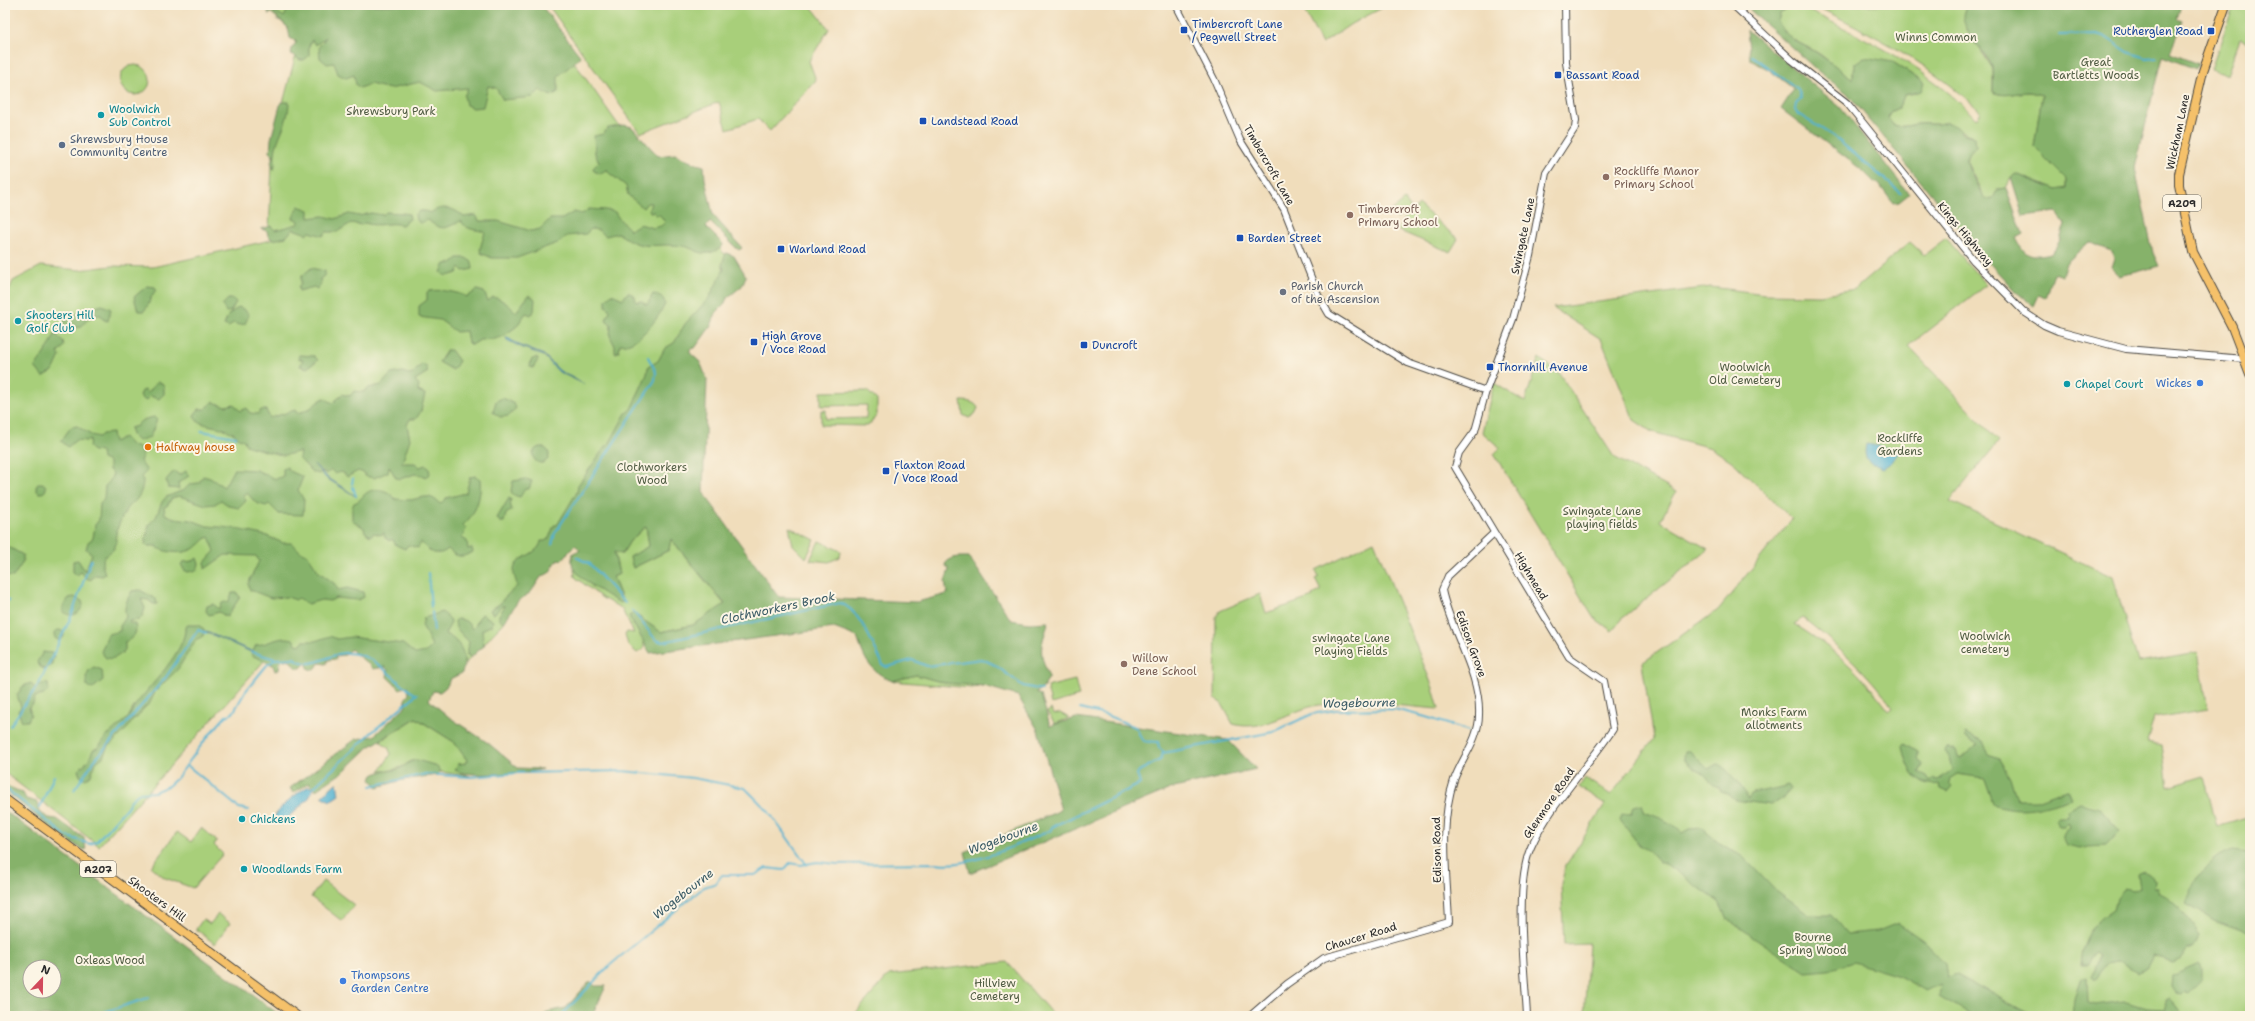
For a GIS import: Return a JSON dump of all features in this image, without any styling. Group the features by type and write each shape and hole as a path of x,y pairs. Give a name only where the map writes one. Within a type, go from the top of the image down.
{"main road":[{"name":"Wickham Lane","path":"2226,5 2203,71 2179,174 2179,185 2193,252 2232,327 2250,374"},
{"name":"Shooters Hill","path":"5,799 297,1016"}],"street":[{"name":"Timbercroft Lane","path":"1176,5 1214,79 1240,140 1284,209 1318,295 1326,310 1333,318 1403,360 1486,391"},
{"name":"Swingate Lane","path":"1455,467 1459,453 1475,431 1486,391 1522,287 1530,256 1546,173 1575,128 1576,120 1566,63 1565,5"},
{"name":"Kings Highway","path":"1733,5 1781,51 1850,106 1992,282 2033,319 2058,331 2118,347 2244,359"},
{"name":"Highmead","path":"1455,467 1569,657 1604,681"},
{"name":"Edison Grove","path":"1454,779 1474,739 1480,716 1478,696 1442,590 1448,576 1494,533"},
{"name":"Glenmore Road","path":"1526,1016 1523,910 1524,867 1531,847 1549,816 1613,729 1604,681"},
{"name":"Edison Road","path":"1448,922 1445,818 1454,779"},
{"name":"Chaucer Road","path":"1250,1016 1287,984 1324,958 1448,922"}],"green space":[{"path":"259,5 276,5 269,15 267,8 260,9"},
{"name":"Shrewsbury Park","path":"262,5 534,5 660,184 734,264 503,622 507,618 505,621 484,645 482,631 473,638 467,651 467,655 471,657 465,664 464,656 414,687 372,649 272,652 99,846 5,773 5,300 13,281 41,266 79,270 111,266 153,267 271,240 272,232 269,231 273,141 297,50 292,31"},
{"path":"285,5 541,5 581,57 558,76 558,92 551,96 540,90 533,97 503,100 496,88 488,86 483,107 473,108 466,105 464,96 468,88 437,91 420,82 390,89 370,84 360,88 356,85 354,75 346,78 338,74 334,63 327,64 320,58 319,47 326,37 316,45 312,40 309,46 309,56 304,60 300,60 291,54 292,48 297,42 290,38 288,28 281,20 277,20 278,17 273,13 275,11 284,17 287,11"},
{"path":"548,5 810,5 829,29 809,61 816,80 770,131 758,119 727,129 719,102 640,133"},
{"path":"1301,5 1381,5 1382,8 1351,24 1322,44"},
{"name":"Great Bartletts Woods","path":"1751,5 1788,5 1788,7 1780,14 1778,21 1787,34 1797,42 1820,55 1853,79 1854,64 1864,57 1893,62 1924,83 1921,91 1905,95 1898,108 1890,112 1888,118 1893,125 1900,126 1939,124 1947,122 1957,127 1962,133 1975,137 1976,146 1968,156 1967,163 1978,187 1985,199 1993,198 1998,189 2006,188 2023,234 2016,238 2026,253 2039,256 2052,254 2059,243 2065,224 2056,212 2023,216 2011,178 2016,174 2056,190 2067,188 2067,180 2034,147 2042,95 2024,92 2002,95 1993,92 1993,70 1985,54 1966,28 1963,19 1964,12 1969,5 2181,5 2177,19 2182,21 2170,53 2198,64 2196,69 2162,56 2135,168 2153,253 2159,266 2120,276 2111,267 2114,258 2111,251 2089,242 2066,263 2062,276 2053,273 2045,298 2039,295 2034,306 2015,291 1981,254 1847,93 1818,71 1750,10"},
{"name":"Winns Common","path":"1788,5 1797,5 1845,28 1892,54 1937,83 1976,119 1981,112 1962,95 1923,65 1858,27 1813,5 1969,5 1964,11 1966,28 1993,69 1993,92 2002,95 2031,92 2042,95 2034,147 2067,180 2067,188 2056,190 2016,174 2011,178 2006,188 1998,189 1993,199 1985,199 1967,163 1969,154 1976,146 1971,135 1964,133 1947,122 1939,124 1900,126 1893,125 1888,118 1890,112 1898,108 1905,95 1912,94 1924,83 1893,62 1853,69 1853,80 1821,55 1797,42 1787,34 1778,21 1780,14 1788,7"},
{"path":"2234,5 2250,5 2250,43 2240,39 2227,75 2211,69"},
{"path":"1747,30 1840,107 1909,194 1899,202 1893,203 1878,183 1874,182 1862,170 1781,109 1794,89 1768,69 1750,60"},
{"path":"135,65 146,69 150,80 146,91 135,95 124,91 120,80 124,69"},
{"path":"281,102 289,102 287,117 276,148 274,170 271,162 274,156 270,153 271,139"},
{"path":"624,125 632,127 658,156 675,154 693,163 704,166 705,179 713,215 742,248 739,250 735,247 710,222 706,227 723,244 722,247 709,253 700,252 682,246 642,245 627,239 618,233 606,236 598,230 591,229 586,234 567,236 560,242 517,258 492,258 481,253 480,249 485,232 466,227 461,221 448,227 441,228 428,220 420,223 416,220 415,214 421,211 430,213 434,210 447,208 456,211 464,217 476,215 479,221 498,221 531,231 540,229 550,219 562,219 574,212 582,214 589,209 615,212 630,230 640,224 653,228 661,226 665,222 660,215 655,215 654,212 650,212 649,209 651,203 647,203 643,208 628,195 626,186 609,173 607,169 600,174 594,171 593,168 599,162 595,154 594,136 603,134 608,128"},
{"path":"1405,200 1411,209 1397,219 1391,211"},
{"path":"1419,205 1458,239 1450,252 1397,230 1406,217"},
{"path":"298,206 309,210 309,218 324,216 335,219 349,214 359,216 371,213 383,215 386,212 409,214 410,219 402,225 374,225 365,223 361,225 351,223 337,232 326,232 323,236 310,232 307,234 293,229 286,237 273,240 268,236 267,231 261,229 271,226 275,230 298,224 299,221 293,218"},
{"path":"1946,238 1986,285 1908,346 1999,441 1950,501 2113,577 2138,663 2198,653 2208,709 2154,718 2147,742 2162,745 2168,787 2204,776 2217,827 2250,817 2250,1016 1584,1016 1589,944 1564,945 1561,884 1566,865 1605,804 1579,787 1585,778 1611,795 1654,739 1642,663 1718,610 1792,519 1733,462 1711,448 1652,432 1634,420 1601,339 1553,308 1711,287 1765,294 1820,295 1855,289 1910,242 1924,255","holes":["1803,618 1863,671 1893,708 1889,711 1857,673 1835,653 1794,624"]},
{"name":"Clothworkers Wood","path":"726,253 734,256 746,276 742,286 727,298 724,305 716,313 711,326 695,348 690,349 690,353 700,362 707,379 703,492 779,597 917,602 947,594 945,581 949,570 945,564 953,558 969,557 1011,620 1029,623 1048,622 1042,653 1043,661 1049,677 1044,687 1036,693 1041,695 1050,726 1076,718 1228,740 1256,769 1170,789 970,873 965,852 1061,810 1038,730 1018,696 984,686 945,683 916,675 892,681 878,673 869,664 857,637 834,628 650,653 629,616 633,613 661,632 693,625 725,604 671,539 669,550 633,568 630,557 649,546 646,526 630,541 622,554 614,552 619,574 613,577 623,602 620,603 608,596 592,586 578,574 572,562 573,553 580,550 575,545 562,560 558,559 549,573 541,577 531,592 518,601 504,622 499,619 499,615 505,606 502,606 494,614 492,613 490,610 501,603 503,599 517,586 514,573 515,566 518,562 536,550 541,541 545,541 549,538 554,525 557,525 577,492 578,485 605,447 609,444 626,413 631,409 647,374 648,367 658,361 665,348 674,343 685,324 709,298 724,269 722,264"},
{"path":"458,258 466,258 472,262 473,269 463,271 460,268 457,273 448,276 441,272 445,264 452,263"},
{"path":"311,268 325,271 325,275 320,279 321,284 317,289 314,287 299,291 298,287 301,283 301,277"},
{"path":"147,286 155,287 156,290 144,311 138,311 134,297"},
{"path":"436,290 447,291 467,297 477,290 484,292 488,301 493,297 500,299 516,312 529,295 535,299 534,311 531,315 526,313 516,327 502,337 480,340 472,345 468,343 466,331 456,332 440,320 419,317 419,306 427,300 427,292"},
{"path":"628,292 635,296 636,302 641,301 647,305 653,294 661,297 665,304 658,317 640,337 626,344 620,344 619,351 615,353 615,346 610,336 611,324 606,320 610,310 606,306 606,299 612,294 623,299"},
{"path":"228,299 233,299 236,302 231,311 226,312 222,305"},
{"path":"102,305 111,309 108,321 104,320 101,315 97,315 89,318 81,327 59,331 57,336 63,341 64,346 58,353 60,356 53,371 43,377 35,367 50,345 59,325 75,314"},
{"path":"239,307 245,310 249,315 245,324 239,325 233,323 229,327 224,325 229,314"},
{"path":"447,350 451,350 459,361 453,370 439,362"},
{"path":"299,355 314,356 318,360 307,368 300,366 303,360 298,358"},
{"path":"537,357 538,360 533,368 530,367 531,360"},
{"name":"Swingate Lane playing fields","path":"1539,358 1559,373 1614,457 1676,492 1660,521 1708,549 1624,617 1612,631 1593,617 1494,454 1500,448 1482,432 1494,383 1525,402"},
{"path":"422,364 426,366 428,372 415,380 419,385 418,391 425,394 421,411 416,419 410,419 407,425 410,439 402,463 415,463 420,467 425,465 429,468 430,474 425,477 415,474 400,479 396,478 389,466 388,472 374,478 365,476 364,473 358,471 347,477 344,473 340,472 335,474 331,470 327,474 323,471 319,474 312,472 299,458 300,452 282,455 246,445 244,440 240,439 233,433 219,427 197,421 194,415 199,409 205,409 213,402 226,406 234,404 240,411 246,408 250,413 258,414 261,410 266,410 270,418 295,410 297,413 302,412 309,409 324,398 333,403 342,394 350,396 354,391 363,392 368,388 381,385 391,374 403,372 411,375"},
{"path":"157,382 162,383 164,386 164,394 159,399 150,396 145,401 140,396 142,391 145,390 148,393"},
{"path":"867,391 877,400 877,415 868,426 821,425 821,411 826,410 826,419 866,418 867,405 821,406 821,392"},
{"path":"503,398 514,404 516,408 509,416 500,417 493,412 496,401"},
{"path":"961,401 975,404 978,408 975,414 969,418 963,415"},
{"path":"154,417 157,420 150,437 138,441 132,435 130,428 137,426 146,419"},
{"path":"77,426 91,435 99,437 102,434 112,433 114,442 124,437 131,445 139,448 143,455 140,461 147,471 141,477 143,483 139,495 127,508 119,525 116,535 117,542 113,550 104,557 102,564 105,574 103,576 95,575 91,580 86,578 81,572 77,575 73,573 73,561 78,560 85,571 92,554 86,549 88,542 93,538 95,525 99,520 100,504 104,499 105,486 110,481 113,473 109,470 109,462 102,459 101,452 93,451 89,447 90,439 86,441 76,440 68,447 61,441 71,427"},
{"path":"541,447 547,449 549,455 547,461 541,463 535,461 533,455 535,449"},
{"path":"287,467 290,471 303,477 298,490 304,500 303,515 279,514 269,504 266,506 256,503 247,493 243,495 246,501 239,508 229,506 221,500 215,504 206,505 179,496 172,498 167,506 164,507 165,514 174,518 191,520 207,526 232,528 267,536 283,543 291,543 301,552 307,554 319,572 335,584 338,590 347,588 363,592 364,597 358,600 336,598 330,601 321,600 308,604 298,598 296,600 287,597 271,598 250,590 248,584 259,561 256,556 225,555 205,569 205,562 215,551 209,537 189,551 184,552 168,551 157,548 157,546 147,546 145,544 149,524 156,517 162,502 166,497 184,490 190,484 199,483 203,476 210,478 224,487 234,469 256,470 276,479 283,476 283,469"},
{"path":"174,471 179,475 186,471 189,476 178,483 179,489 168,488 166,480"},
{"path":"475,476 480,479 480,492 475,510 468,521 463,525 466,529 462,538 467,541 468,549 472,548 473,552 466,555 460,556 454,554 448,549 444,552 433,553 421,542 418,548 408,545 405,549 396,545 392,539 390,541 385,538 384,533 381,535 374,533 370,536 365,532 364,528 352,520 352,508 354,503 359,501 364,495 372,490 385,491 395,499 410,500 429,497 440,504 446,498 466,493 470,477"},
{"path":"526,479 532,481 529,489 525,489 520,497 513,495 511,491 513,481"},
{"path":"39,483 43,483 45,484 45,492 39,493 36,490 36,486"},
{"path":"509,498 511,499 510,503 512,510 506,514 504,522 500,522 497,518"},
{"path":"646,526 649,546 630,557 633,568 669,550 670,538 725,605 693,625 660,632 635,614 629,616 644,642 644,649 637,653 628,645 625,635 627,632 634,633 621,608 602,598 575,577 574,569 593,587 623,602 613,577 619,574 614,552 622,554 630,541"},
{"path":"789,527 815,540 806,558 793,545"},
{"path":"819,541 841,551 840,557 829,562 810,560"},
{"name":"swingate Lane Playing Fields","path":"1374,541 1433,688 1439,709 1349,703 1319,705 1309,707 1266,723 1244,726 1233,724 1222,704 1215,699 1216,617 1220,611 1260,594 1266,613 1313,597 1312,595 1321,591 1315,579 1319,577 1316,570"},
{"path":"5,545 23,555 23,562 13,577 5,576"},
{"path":"197,558 199,564 197,570 188,572 184,570 181,564 183,562 193,561"},
{"path":"140,590 156,599 157,604 141,599 145,608 143,615 139,620 129,621 130,623 135,624 136,630 134,635 125,642 125,650 121,654 114,658 106,658 101,652 108,634 120,631 120,626 126,617 125,607 129,597 132,591"},
{"path":"232,593 237,593 240,597 227,617 219,612 209,615 206,611 207,606 213,604 219,609 222,603 229,601"},
{"path":"74,597 82,601 83,605 77,613 72,615 66,614 63,612 63,606 69,598"},
{"path":"442,612 450,619 451,623 445,634 451,637 462,650 464,667 462,673 450,679 447,686 440,692 433,691 429,700 449,717 488,743 518,768 543,769 525,772 484,774 471,774 455,770 458,764 466,763 467,760 454,742 416,718 369,747 343,772 316,790 309,783 293,793 290,788 356,739 374,736 406,706 405,699 409,694 407,686 400,689 387,677 388,670 385,667 373,669 351,649 345,655 336,656 336,659 328,660 326,664 319,663 315,670 309,669 306,663 301,668 296,668 289,659 280,661 279,670 275,671 273,665 251,655 256,645 284,638 293,639 296,644 300,645 303,641 315,641 330,636 337,639 351,637 403,644 415,654 426,652 432,646 422,625 424,618"},
{"path":"482,614 493,621 492,625 482,630 484,646 471,657 467,655 469,642 456,628 455,621 460,619 468,623 472,629 475,627"},
{"path":"188,625 198,625 204,629 203,636 196,640 178,669 155,692 150,703 143,709 137,718 134,718 127,729 107,748 103,757 96,762 91,775 86,779 80,776 78,770 88,761 93,750 99,747 108,735 129,717 136,704 174,656 184,636 185,627"},
{"path":"57,630 61,630 63,631 63,639 57,640 54,637 54,633"},
{"path":"43,652 52,653 54,656 51,666 44,669 41,668 37,662"},
{"path":"94,667 102,670 103,680 92,689 87,686 86,677 89,670"},
{"path":"916,675 945,683 984,686 972,688 892,681"},
{"path":"1075,680 1079,696 1051,704 1047,687"},
{"path":"31,683 35,688 46,683 48,684 49,690 44,695 35,697 33,704 29,707 31,714 28,721 22,721 18,711 21,707 17,695 23,686"},
{"path":"1051,709 1053,715 1060,713 1069,718 1055,724 1047,712"},
{"path":"416,718 454,742 467,760 458,772 470,776 440,772 441,771 430,765 415,762 398,768 380,771 391,754 388,747 380,741"},
{"path":"1965,733 1983,741 1989,755 1999,759 2010,777 2017,800 2036,800 2067,789 2071,798 2032,808 2014,809 1993,804 1984,778 1957,774 1951,778 1950,783 1953,786 1948,792 1941,789 1940,784 1925,783 1914,774 1907,761 1903,746 1905,743 1918,751 1918,758 1923,765 1919,773 1927,777 1930,782 1934,779 1938,780 1952,770 1949,757 1945,751 1947,747 1956,750 1958,757 1961,758 1978,744 1966,738"},
{"path":"1685,751 1690,751 1708,769 1717,764 1725,768 1739,784 1748,799 1752,793 1788,785 1791,789 1784,797 1771,805 1735,800 1728,794 1721,792 1719,787 1714,785 1707,777 1691,766 1684,757"},
{"path":"418,760 433,765 441,771 437,775 403,780 377,787 371,779 376,773 398,769 411,761"},
{"path":"5,781 7,786 23,793 26,799 37,802 39,812 49,818 57,819 84,838 86,850 70,842 33,814 5,790"},
{"path":"2080,803 2099,808 2120,831 2106,846 2080,849 2066,846 2063,840 2063,835 2070,827 2068,822 2064,826 2059,826 2055,820 2058,817 2068,817 2067,810"},
{"name":"Bourne Spring Wood","path":"1642,804 1645,813 1665,820 1682,833 1689,829 1702,828 1718,842 1743,857 1776,891 1809,915 1831,915 1847,934 1878,931 1898,923 1924,941 1945,963 1947,977 1956,974 2033,1016 1974,1016 1939,996 1941,984 1926,991 1899,976 1853,962 1828,970 1806,972 1727,919 1719,902 1663,862 1659,862 1648,850 1640,846 1620,820 1622,815 1632,813 1634,806"},
{"name":"Oxleas Wood","path":"5,811 281,1016 5,1016"},
{"path":"201,828 217,841 214,845 223,854 193,888 165,878 151,867 177,832 191,842"},
{"path":"2232,850 2250,852 2250,933 2215,920 2186,904 2193,886 2208,864"},
{"path":"2144,871 2155,880 2154,887 2158,888 2160,893 2172,901 2187,917 2200,935 2198,940 2195,946 2187,949 2181,958 2173,962 2153,956 2146,969 2137,973 2118,961 2107,963 2094,980 2091,977 2099,956 2095,953 2087,964 2080,964 2086,939 2100,920 2114,909 2117,897 2124,889 2134,891 2140,888 2138,874"},
{"path":"323,881 354,905 342,921 311,897"},
{"path":"218,914 230,923 215,944 196,929 203,919 210,924"},
{"name":"Hillview Cemetery","path":"1007,962 1054,1016 853,1016 889,975"},
{"path":"2199,963 2201,968 2201,980 2188,993 2185,991 2182,994 2175,993 2171,987 2172,975"},
{"path":"2082,978 2087,978 2088,1003 2095,1005 2124,1001 2147,1008 2167,1009 2166,1000 2170,998 2184,1016 2073,1016 2075,999"},
{"path":"590,981 595,986 606,986 592,1016 544,1016 547,1012 566,1008"}],"water":[{"path":"506,337 521,346 544,355 560,371 584,384 559,372 544,356 507,340"},
{"path":"1866,444 1900,450 1892,462 1883,468 1868,460 1865,454"},
{"path":"314,464 327,477 357,497 326,478"},
{"path":"204,631 254,652 253,653"},
{"path":"337,782 339,795 330,801 322,796"},
{"path":"309,786 313,788 309,798 281,824 273,822 277,812 282,807 299,792"}],"waterway":[{"path":"2059,35 2097,34 2104,36 2128,52 2147,58 2156,57"},
{"path":"1752,56 1798,89 1801,98 1796,103 1795,109 1798,114 1833,136 1901,193"},
{"name":"Clothworkers Brook","path":"552,544 555,533 655,380 656,372 648,357"},
{"path":"201,431 236,437"},
{"path":"352,484 353,478"},
{"path":"353,487 356,496"},
{"name":"Clothworkers Brook","path":"576,557 590,564 625,603"},
{"path":"10,726 40,682 71,617 91,560"},
{"path":"428,573 431,607"},
{"path":"5,600 9,601"},
{"name":"Clothworkers Brook","path":"632,610 656,640 663,642 840,603 847,606 860,620 883,665 887,667 912,660 927,666 982,659 995,665 1023,686 1042,690"},
{"path":"432,612 434,631"},
{"path":"74,790 94,761 166,677 198,630 206,633"},
{"path":"252,652 275,659"},
{"path":"5,788 66,836 90,844 97,841 127,807 130,801 139,793 154,792 168,786 177,778 205,740 226,716 233,713 245,692 267,665 276,659 294,658 300,662 312,663 338,654 355,654 374,661 415,694"},
{"path":"313,788 371,733 417,694"},
{"name":"Clothworkers Brook","path":"1080,709 1106,715 1137,728 1141,738 1144,741 1158,742 1159,748 1164,752"},
{"name":"Wogebourne","path":"561,1016 609,966 704,887 716,883 722,875 755,875 766,868 784,870 790,863 801,865 817,862 837,864 950,864 979,859 1050,831 1052,827 1140,784 1137,774 1139,771 1160,760 1163,753 1273,732 1312,714 1335,710 1394,709 1426,717 1469,731"},
{"path":"188,766 239,808 249,810"},
{"path":"371,786 426,774 470,777 518,773 622,771 693,778 745,788 768,811 807,865"},
{"path":"40,807 54,776"},
{"path":"92,1016 148,998"},
{"name":"Wogebourne","path":"548,1016 554,1016"}],"place":[{"name":"Timbercroft Lane / Pegwell Street","path":"1184,30"},
{"name":"Rutherglen Road","path":"2211,31"},
{"name":"Bassant Road","path":"1558,75"},
{"name":"Woolwich Sub Control","path":"101,115"},
{"name":"Landstead Road","path":"923,121"},
{"name":"Shrewsbury House Community Centre","path":"62,145"},
{"name":"Rockliffe Manor Primary School","path":"1606,177"},
{"name":"Timbercroft Primary School","path":"1350,215"},
{"name":"Barden Street","path":"1240,238"},
{"name":"Warland Road","path":"781,249"},
{"name":"Parish Church of the Ascension","path":"1283,292"},
{"name":"Shooters Hill Golf Club","path":"18,321"},
{"name":"High Grove / Voce Road","path":"754,342"},
{"name":"Duncroft","path":"1084,345"},
{"name":"Thornhill Avenue","path":"1490,367"},
{"name":"Wickes","path":"2200,383"},
{"name":"Chapel Court","path":"2067,384"},
{"name":"Halfway house","path":"148,447"},
{"name":"Flaxton Road / Voce Road","path":"886,471"},
{"name":"Willow Dene School","path":"1124,664"},
{"name":"Chickens","path":"242,819"},
{"name":"Woodlands Farm","path":"244,869"},
{"name":"Thompsons Garden Centre","path":"343,981"}],"park label":[{"name":"Woolwich Old Cemetery","path":"1745,373"},
{"name":"Rockliffe Gardens","path":"1900,444"},
{"name":"Woolwich cemetery","path":"1985,642"},
{"name":"Monks Farm allotments","path":"1774,718"}]}
